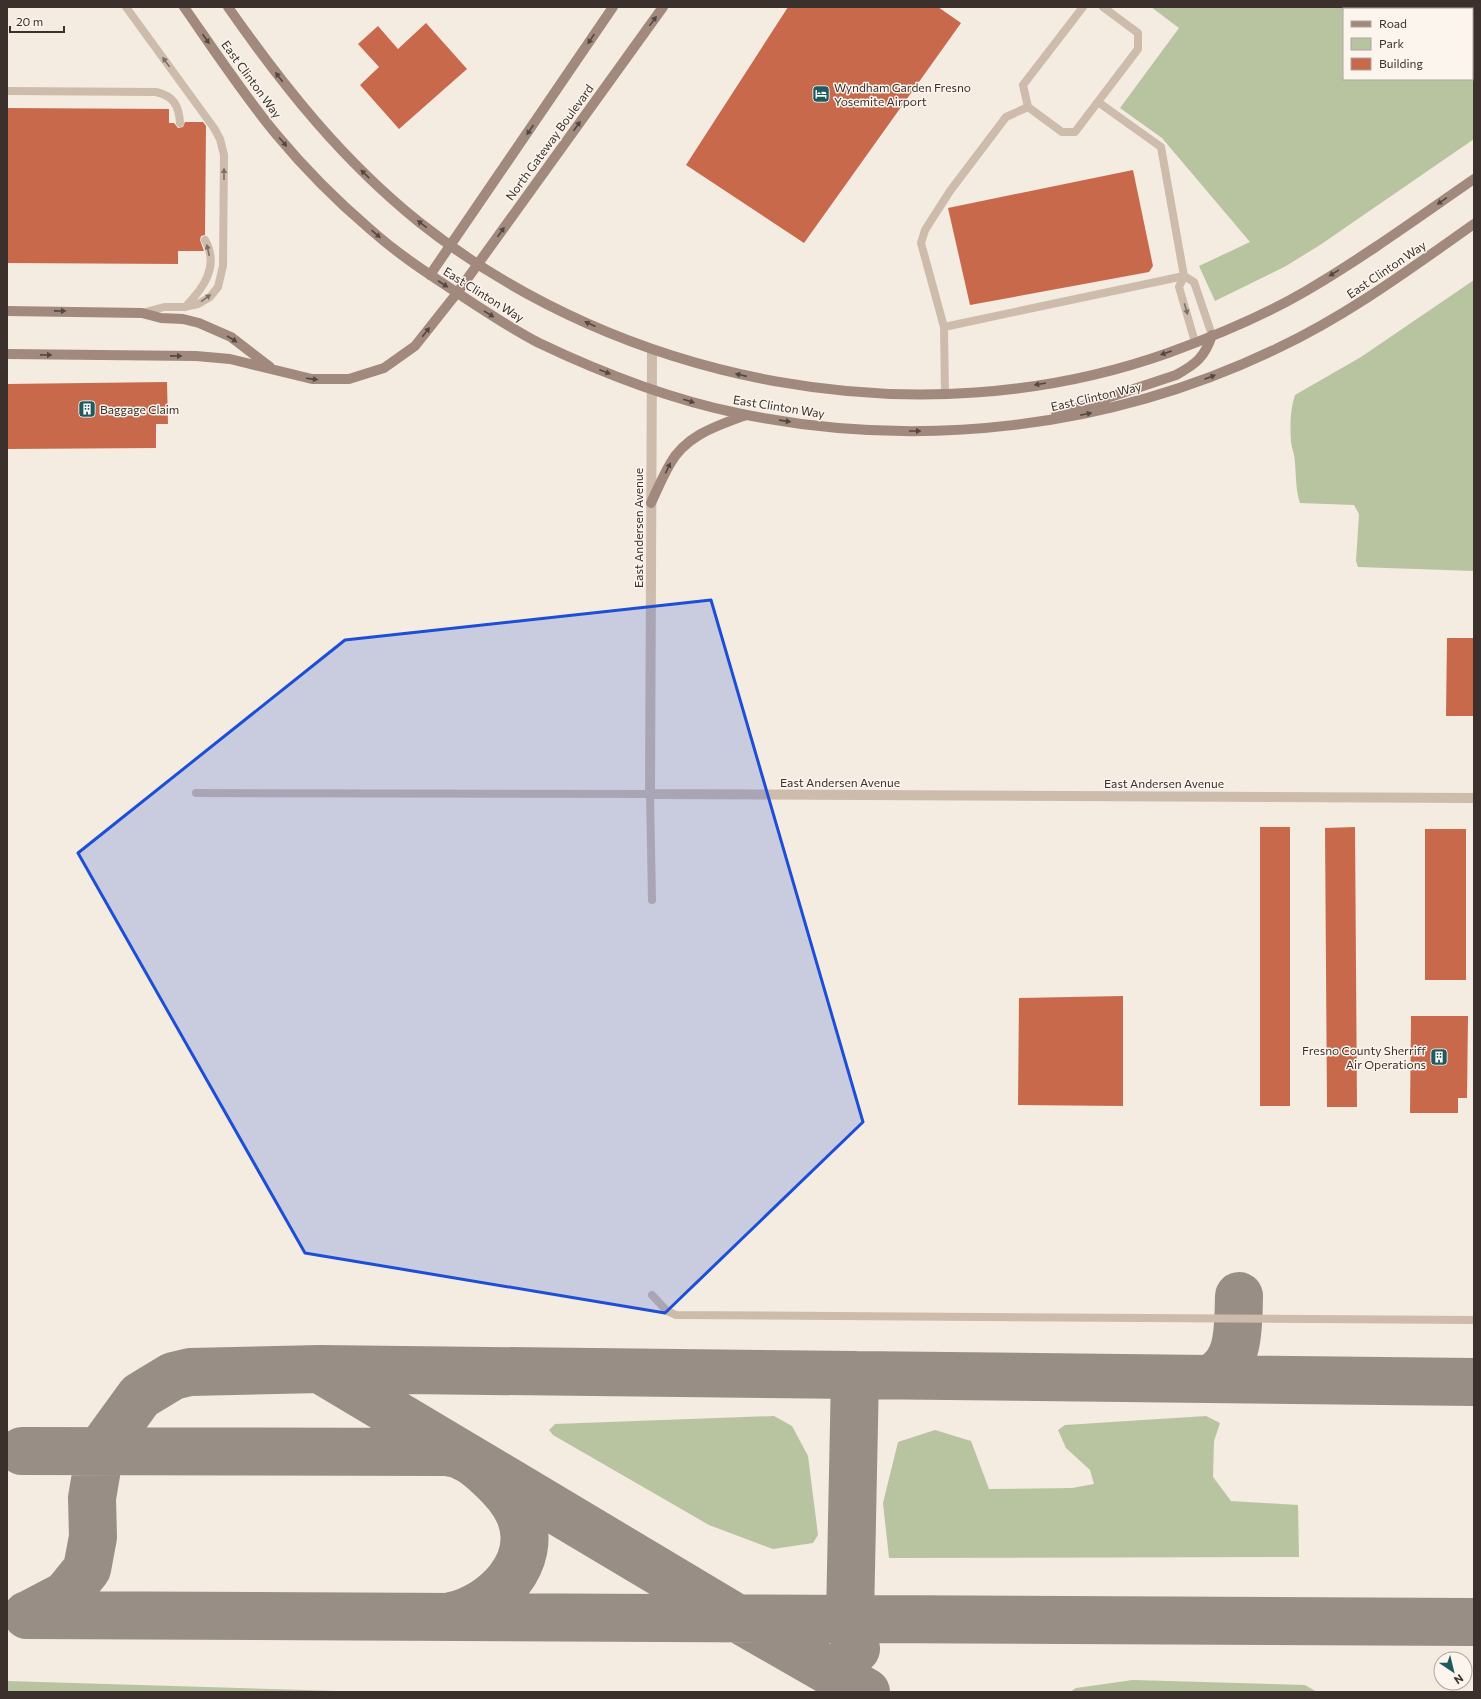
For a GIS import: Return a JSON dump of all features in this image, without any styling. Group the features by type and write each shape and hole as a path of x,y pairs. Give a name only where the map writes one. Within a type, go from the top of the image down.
{"main road":[{"name":"East Clinton Way","path":"184,7 254,106 294,154 360,220 410,262 510,327 537,342 595,368 652,388 696,403 747,415 799,423 876,431 953,430 1033,423 1102,410 1167,393 1280,348 1352,308 1474,224"},
{"name":"East Clinton Way","path":"228,7 294,98 328,137 384,192 417,220 478,264 522,291 552,307 652,350 718,370 786,383 867,392 945,393 1034,385 1136,363 1212,336 1306,291 1397,232 1474,179"},
{"name":"North Gateway Boulevard","path":"430,275 613,7"},
{"name":"North Gateway Boulevard","path":"7,354 196,356 230,359 312,380 350,379 384,368 415,346 457,293 663,7"},
{"path":"7,311 142,313 161,318 183,319 199,323 231,337 274,370"},
{"path":"1033,423 1094,401 1176,375 1193,366 1207,350 1212,336"},
{"path":"651,503 670,463 686,444 705,431 747,415"}],"street":[{"name":"East Andersen Avenue","path":"652,350 650,794 1474,798"}],"lane":[{"path":"126,7 214,128 223,147 223,258 222,276 218,286 210,297 198,304 184,307 164,307 142,313"},
{"path":"1083,7 1023,85 1028,107 1062,132 1075,132 1138,49 1138,33 1103,7"},
{"path":"7,91 156,92 171,98 177,105 180,122"},
{"path":"1098,102 1161,147 1184,276 1179,287 1195,342"},
{"path":"945,393 944,327 922,243 925,230 950,191 1006,117 1028,107"},
{"path":"184,307 203,287 207,280 210,269 210,252 205,240"},
{"path":"944,327 1184,276 1194,282 1212,336"},
{"path":"196,793 650,794 652,900"},
{"path":"652,1295 667,1311 676,1315 1474,1320"}],"highlighted area":[{"path":"711,600 863,1122 665,1313 305,1253 78,853 345,640"}],"green space":[{"path":"1151,7 1474,7 1474,139 1320,245 1286,266 1215,301 1199,266 1250,242 1162,138 1120,108 1179,28"},
{"path":"1474,280 1474,571 1358,567 1356,561 1359,514 1354,505 1300,503 1297,489 1295,460 1291,442 1291,412 1295,395 1361,357"},
{"path":"774,1416 792,1426 808,1456 818,1535 813,1543 773,1549 709,1525 553,1435 549,1430 555,1424"},
{"path":"1206,1416 1220,1423 1214,1441 1213,1477 1231,1501 1298,1505 1299,1557 889,1558 883,1503 898,1442 935,1430 971,1441 989,1489 1072,1488 1094,1484 1090,1470 1066,1448 1058,1430 1065,1425"},
{"path":"1133,1680 1305,1685 1317,1692 1070,1692 1076,1688"},
{"path":"7,1681 372,1692 7,1692"}],"building":[{"name":"Wyndham Garden Fresno Yosemite Airport","path":"788,7 938,7 961,23 804,243 686,165"},
{"path":"426,23 467,69 399,129 360,85 379,67 358,44 378,26 398,49"},
{"path":"7,108 169,109 169,123 174,123 178,128 183,127 185,122 203,122 206,126 205,235 201,236 200,240 204,251 178,251 178,264 7,263"},
{"path":"1133,170 1153,266 1149,272 970,305 948,208"},
{"name":"Baggage Claim","path":"167,382 168,424 156,424 156,448 7,449 7,384"},
{"path":"1447,638 1474,638 1474,716 1446,716"},
{"path":"1260,827 1290,827 1290,1106 1260,1106"},
{"path":"1355,827 1357,1107 1327,1107 1325,828"},
{"path":"1425,829 1466,829 1466,980 1425,980"},
{"path":"1123,996 1123,1106 1018,1105 1019,998"},
{"name":"Fresno County Sherriff Air Operations","path":"1411,1016 1468,1016 1467,1098 1458,1098 1458,1113 1410,1113"}],"taxiway":[{"path":"1208,1379 1219,1373 1227,1365 1232,1355 1236,1344 1239,1296"},
{"path":"28,1615 66,1595 87,1569 93,1537 92,1498 100,1451 140,1396 173,1376 190,1372 320,1369 1474,1382"},
{"path":"321,1370 735,1617 866,1692"},
{"path":"855,1375 850,1618 856,1649"},
{"path":"22,1451 446,1452 465,1457 480,1467 494,1480 514,1504 520,1515 524,1533 523,1550 518,1565 509,1580 497,1592 483,1603 468,1611 452,1616"},
{"path":"27,1615 1474,1622"}],"place":[{"name":"Wyndham Garden Fresno Yosemite Airport","path":"821,94"},
{"name":"Baggage Claim","path":"87,409"},
{"name":"Fresno County Sherriff Air Operations","path":"1439,1057"}]}
